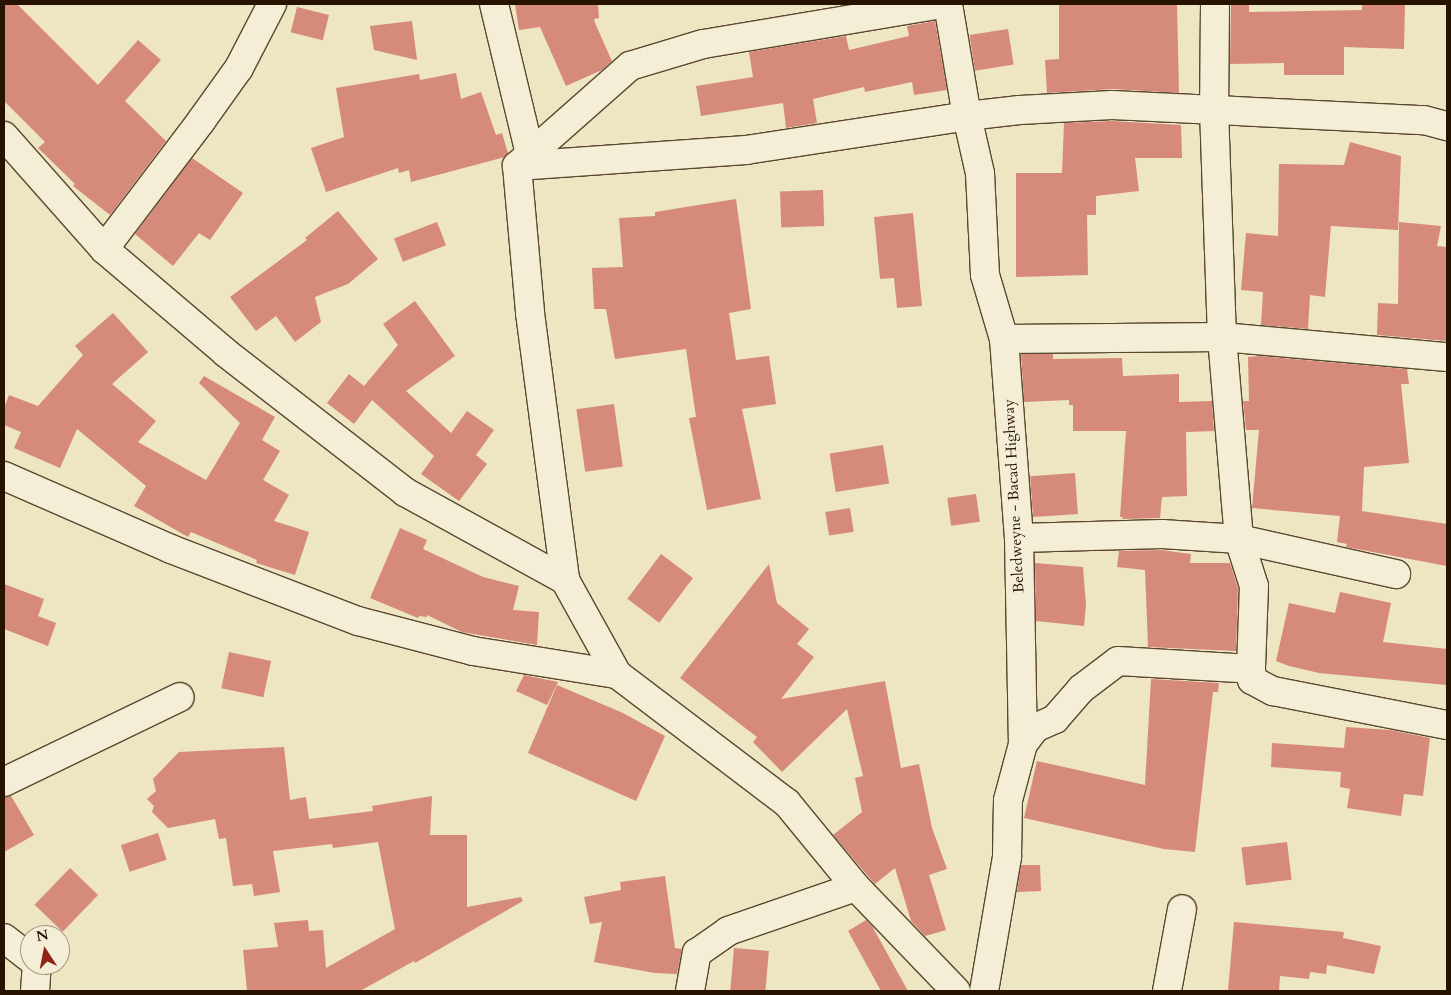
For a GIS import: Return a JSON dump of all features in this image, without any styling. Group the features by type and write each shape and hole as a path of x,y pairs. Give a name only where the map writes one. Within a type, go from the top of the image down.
{"street":[{"path":"104,249 239,68 272,4"},
{"path":"494,4 523,160 530,312 565,580 617,674 787,803 856,887 956,991"},
{"path":"523,160 630,66 704,44 942,4"},
{"name":"Beledweyne - Bacad Highway","path":"948,4 967,116 980,173 985,275 1004,339 1019,538 1023,744 1008,800 1007,858 984,991"},
{"path":"1215,4 1214,109 1222,337 1239,539 1254,586 1252,680 1273,691 1447,725"},
{"path":"523,160 746,150 967,116 1020,110 1112,105 1424,120 1447,126"},
{"path":"4,136 104,249 226,353 405,492 565,580"},
{"path":"1004,339 1222,337 1447,357"},
{"path":"4,476 171,550 358,621 473,651 617,674"},
{"path":"1019,538 1162,534 1239,539 1396,574"},
{"path":"1023,744 1035,728 1055,719 1080,689 1118,661 1251,669"},
{"path":"4,782 180,696"},
{"path":"690,991 697,953 728,931 856,887"},
{"path":"1167,991 1182,909"},
{"path":"4,938 20,950"},
{"path":"35,991 36,975"}],"building":[{"path":"4,4 17,4 98,85 138,40 161,60 125,101 166,141 110,215 73,186 75,184 38,148 45,142 4,101"},
{"path":"515,4 598,4 599,18 594,19 612,61 602,70 566,86 540,27 519,30"},
{"path":"1059,4 1177,4 1179,93 1113,89 1047,93 1045,60 1059,59"},
{"path":"1231,4 1249,4 1249,12 1362,10 1362,4 1405,4 1404,49 1344,47 1344,75 1284,75 1284,63 1230,64"},
{"path":"297,7 329,15 323,40 291,32"},
{"path":"412,21 417,60 374,50 370,26"},
{"path":"935,21 947,90 914,95 912,82 865,92 864,87 813,99 817,123 786,128 783,103 701,116 696,86 753,77 749,52 846,36 849,50 909,36 907,26"},
{"path":"1008,29 1014,65 975,71 969,35"},
{"path":"456,73 461,99 481,92 496,135 502,133 508,153 505,157 411,182 409,170 399,173 398,168 326,192 311,148 344,137 336,88 419,74 420,80"},
{"path":"1112,121 1181,125 1182,158 1135,158 1139,191 1096,196 1096,215 1087,215 1088,275 1016,277 1016,173 1062,173 1064,123"},
{"path":"1350,142 1401,156 1398,230 1331,226 1325,297 1310,295 1308,329 1261,325 1263,292 1241,290 1246,233 1278,236 1279,164 1344,165"},
{"path":"192,158 243,193 210,240 199,233 173,266 135,234"},
{"path":"823,190 824,226 781,227 780,192"},
{"path":"736,199 751,309 729,313 736,360 769,356 776,404 742,409 761,499 707,510 689,418 696,417 686,349 615,359 606,309 594,309 592,268 623,267 619,218 655,216 655,212"},
{"path":"338,211 378,259 348,284 315,297 321,322 295,342 276,316 256,331 230,297 307,240 305,238"},
{"path":"913,213 922,306 897,308 894,278 880,279 874,217"},
{"path":"437,222 446,245 403,262 394,238"},
{"path":"1399,222 1441,226 1437,246 1447,247 1447,341 1377,335 1378,303 1398,304"},
{"path":"415,301 455,356 406,391 451,433 467,411 494,430 476,455 487,464 459,501 421,474 434,456 372,400 354,424 327,403 349,374 364,386 398,345 383,324"},
{"path":"113,313 148,352 112,384 156,421 138,442 206,480 240,423 199,383 204,376 275,417 262,440 280,451 263,480 289,495 274,521 309,532 295,575 256,563 257,560 191,532 188,537 134,506 146,486 77,429 60,468 14,448 21,432 4,425 4,408 9,395 38,406 83,355 75,346"},
{"path":"1021,354 1053,354 1053,359 1122,358 1123,376 1179,374 1179,402 1212,401 1214,431 1186,432 1187,496 1162,497 1160,518 1122,519 1123,517 1120,517 1126,431 1073,431 1073,405 1069,405 1069,400 1024,402"},
{"path":"1260,356 1407,369 1409,384 1401,384 1409,463 1364,467 1362,511 1447,524 1447,566 1346,547 1347,544 1337,542 1340,516 1252,508 1259,430 1246,430 1243,401 1249,401 1248,357"},
{"path":"614,404 623,466 585,472 576,409"},
{"path":"883,445 889,484 836,492 830,453"},
{"path":"1075,473 1078,514 1033,517 1030,476"},
{"path":"976,494 980,522 951,526 947,498"},
{"path":"850,508 854,532 829,536 825,512"},
{"path":"400,528 427,540 423,549 483,577 519,586 513,610 539,612 537,645 462,632 427,615 427,617 419,616 418,618 370,598"},
{"path":"1161,550 1191,554 1190,563 1230,563 1238,588 1236,651 1148,647 1145,570 1117,567 1119,551"},
{"path":"661,554 693,578 659,623 627,599"},
{"path":"1035,563 1083,567 1086,605 1084,626 1036,621"},
{"path":"769,564 777,603 809,629 797,644 814,657 781,699 885,681 901,768 919,764 932,828 947,869 929,875 946,930 925,936 911,921 895,868 875,884 833,835 862,812 855,778 863,776 847,709 782,772 753,742 757,737 680,678"},
{"path":"4,584 44,599 38,616 56,623 48,646 4,629"},
{"path":"1340,592 1391,603 1383,642 1447,649 1447,685 1319,673 1276,661 1289,603 1335,613"},
{"path":"229,652 271,661 263,697 221,688"},
{"path":"524,675 558,682 547,705 516,691"},
{"path":"1151,679 1219,683 1218,692 1213,692 1195,852 1164,849 1024,818 1037,761 1145,785"},
{"path":"557,685 623,713 665,736 636,801 528,753"},
{"path":"1346,727 1390,730 1430,738 1423,796 1404,794 1401,816 1347,808 1350,789 1340,787 1341,772 1271,767 1272,743 1344,748"},
{"path":"284,747 290,800 306,797 309,819 373,811 372,806 432,796 430,835 467,835 467,907 521,897 523,901 415,963 414,961 360,991 247,991 243,950 278,947 274,923 308,920 309,931 323,930 326,968 395,929 378,842 333,848 332,844 273,851 280,892 254,896 252,884 233,886 226,838 219,839 215,819 168,828 152,812 154,806 147,799 156,791 153,779 179,752"},
{"path":"11,796 34,835 4,852 4,797"},
{"path":"158,833 167,860 130,872 121,845"},
{"path":"1287,842 1292,880 1246,885 1241,848"},
{"path":"1021,865 1040,865 1041,891 1017,892"},
{"path":"70,868 98,895 69,925 56,925 35,905"},
{"path":"665,876 675,948 682,949 677,974 655,973 594,962 602,922 590,924 584,897 621,890 620,882"},
{"path":"866,920 872,926 908,991 881,991 848,931"},
{"path":"1234,922 1344,932 1343,938 1381,946 1374,974 1327,965 1326,974 1310,972 1309,979 1280,976 1279,991 1228,991"},
{"path":"734,948 769,951 765,991 730,991"}]}
